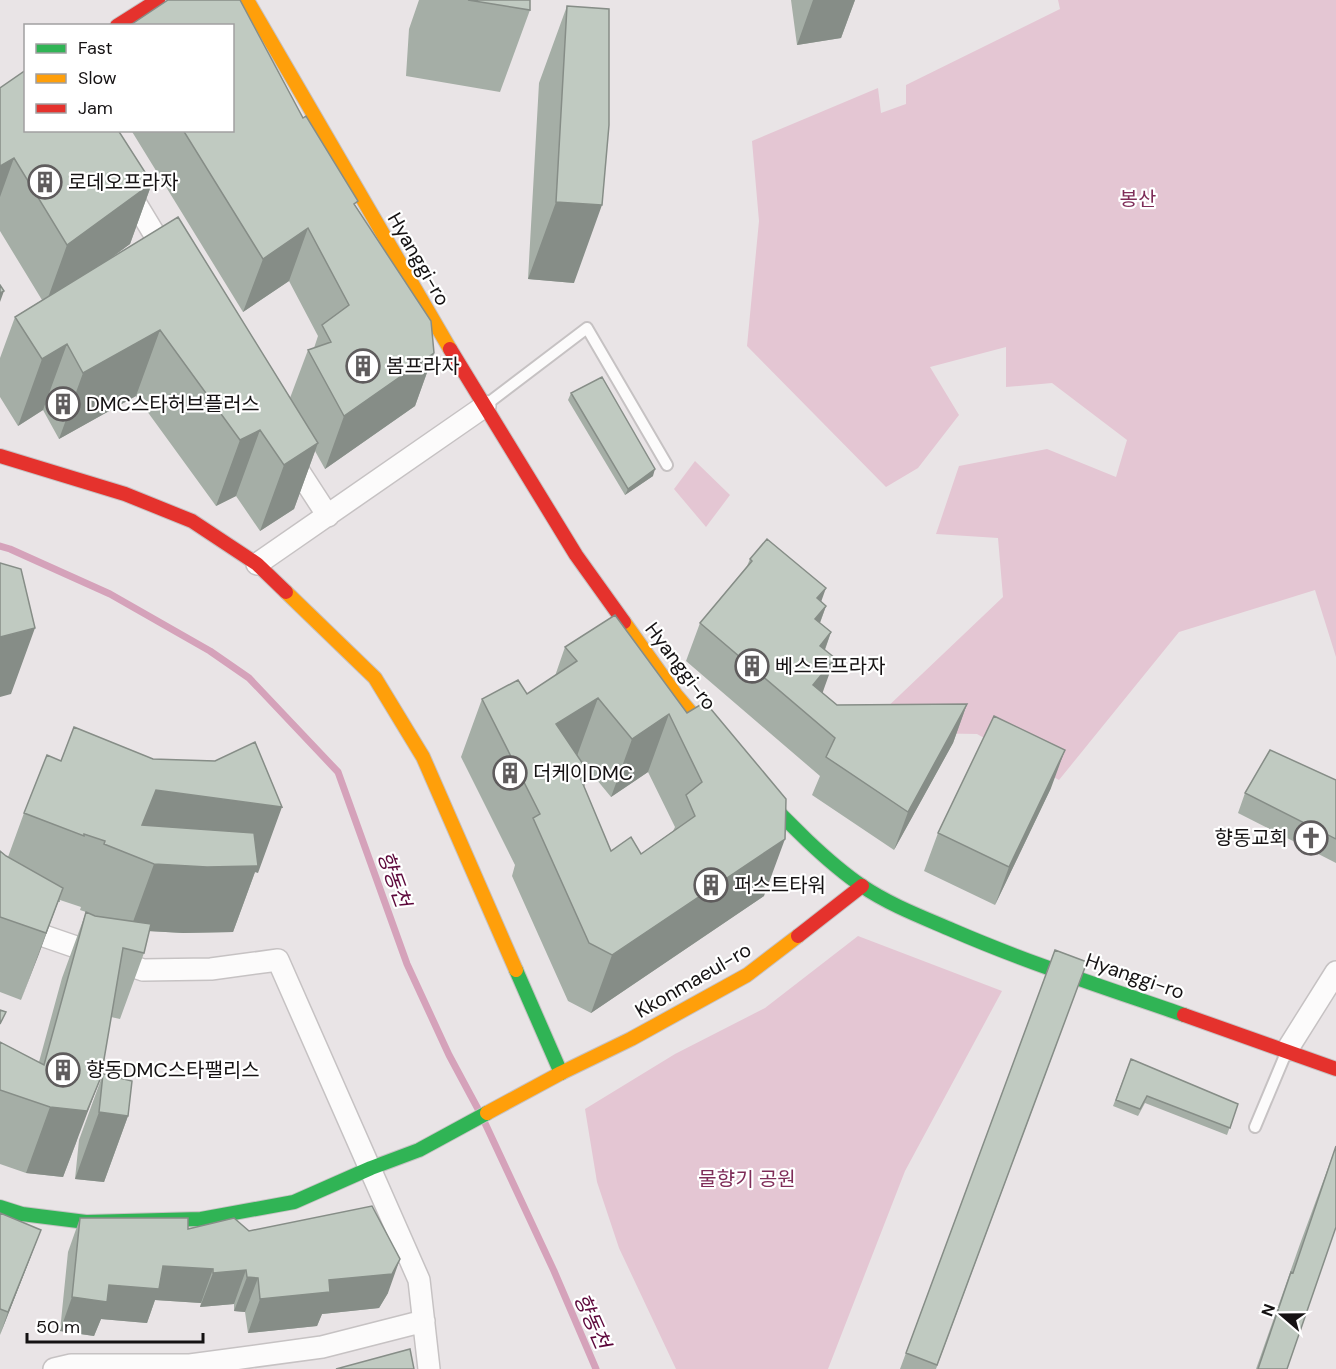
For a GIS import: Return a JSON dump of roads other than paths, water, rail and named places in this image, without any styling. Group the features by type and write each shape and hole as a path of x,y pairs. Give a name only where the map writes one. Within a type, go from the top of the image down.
{"street":[{"path":"120,24 158,0"},
{"name":"Hyanggi-ro","path":"247,0 417,295 576,555 675,695 728,756"},
{"path":"116,171 177,271"},
{"path":"257,564 485,406"},
{"path":"281,442 328,516"},
{"path":"0,456 125,494 192,521 257,564 375,678 423,757 561,1073"},
{"name":"Hyanggi-ro","path":"750,782 773,807 833,863 862,886 905,910 991,947 1336,1069"},
{"name":"Kkonmaeul-ro","path":"370,1168 419,1150 561,1073 631,1039 747,975 862,886"},
{"path":"0,910 44,936 144,970 211,969 278,960 419,1280 429,1369"},
{"path":"1287,1050 1336,972"},
{"path":"0,1207 22,1214 86,1222 201,1219 294,1202 370,1168"},
{"path":"54,1369 71,1365 123,1367 190,1365 322,1347 424,1321"}],"lane":[{"path":"485,406 587,328 667,465"},
{"path":"1255,1127 1287,1050"}],"waterway":[{"name":"향동천","path":"0,546 110,594 210,651 249,678 338,772 407,964 449,1055 478,1109"},
{"name":"향동천","path":"484,1121 554,1271 596,1369"}],"place":[{"name":"로데오프라자","path":"45,182"},
{"name":"봄프라자","path":"363,366"},
{"name":"DMC스타허브플러스","path":"63,404"},
{"name":"베스트프라자","path":"752,666"},
{"name":"더케이DMC","path":"510,773"},
{"name":"향동교회","path":"1311,838"},
{"name":"퍼스트타워","path":"711,885"},
{"name":"향동DMC스타팰리스","path":"63,1070"}],"park label":[{"name":"봉산","path":"1138,199"},
{"name":"물향기 공원","path":"747,1179"}]}
